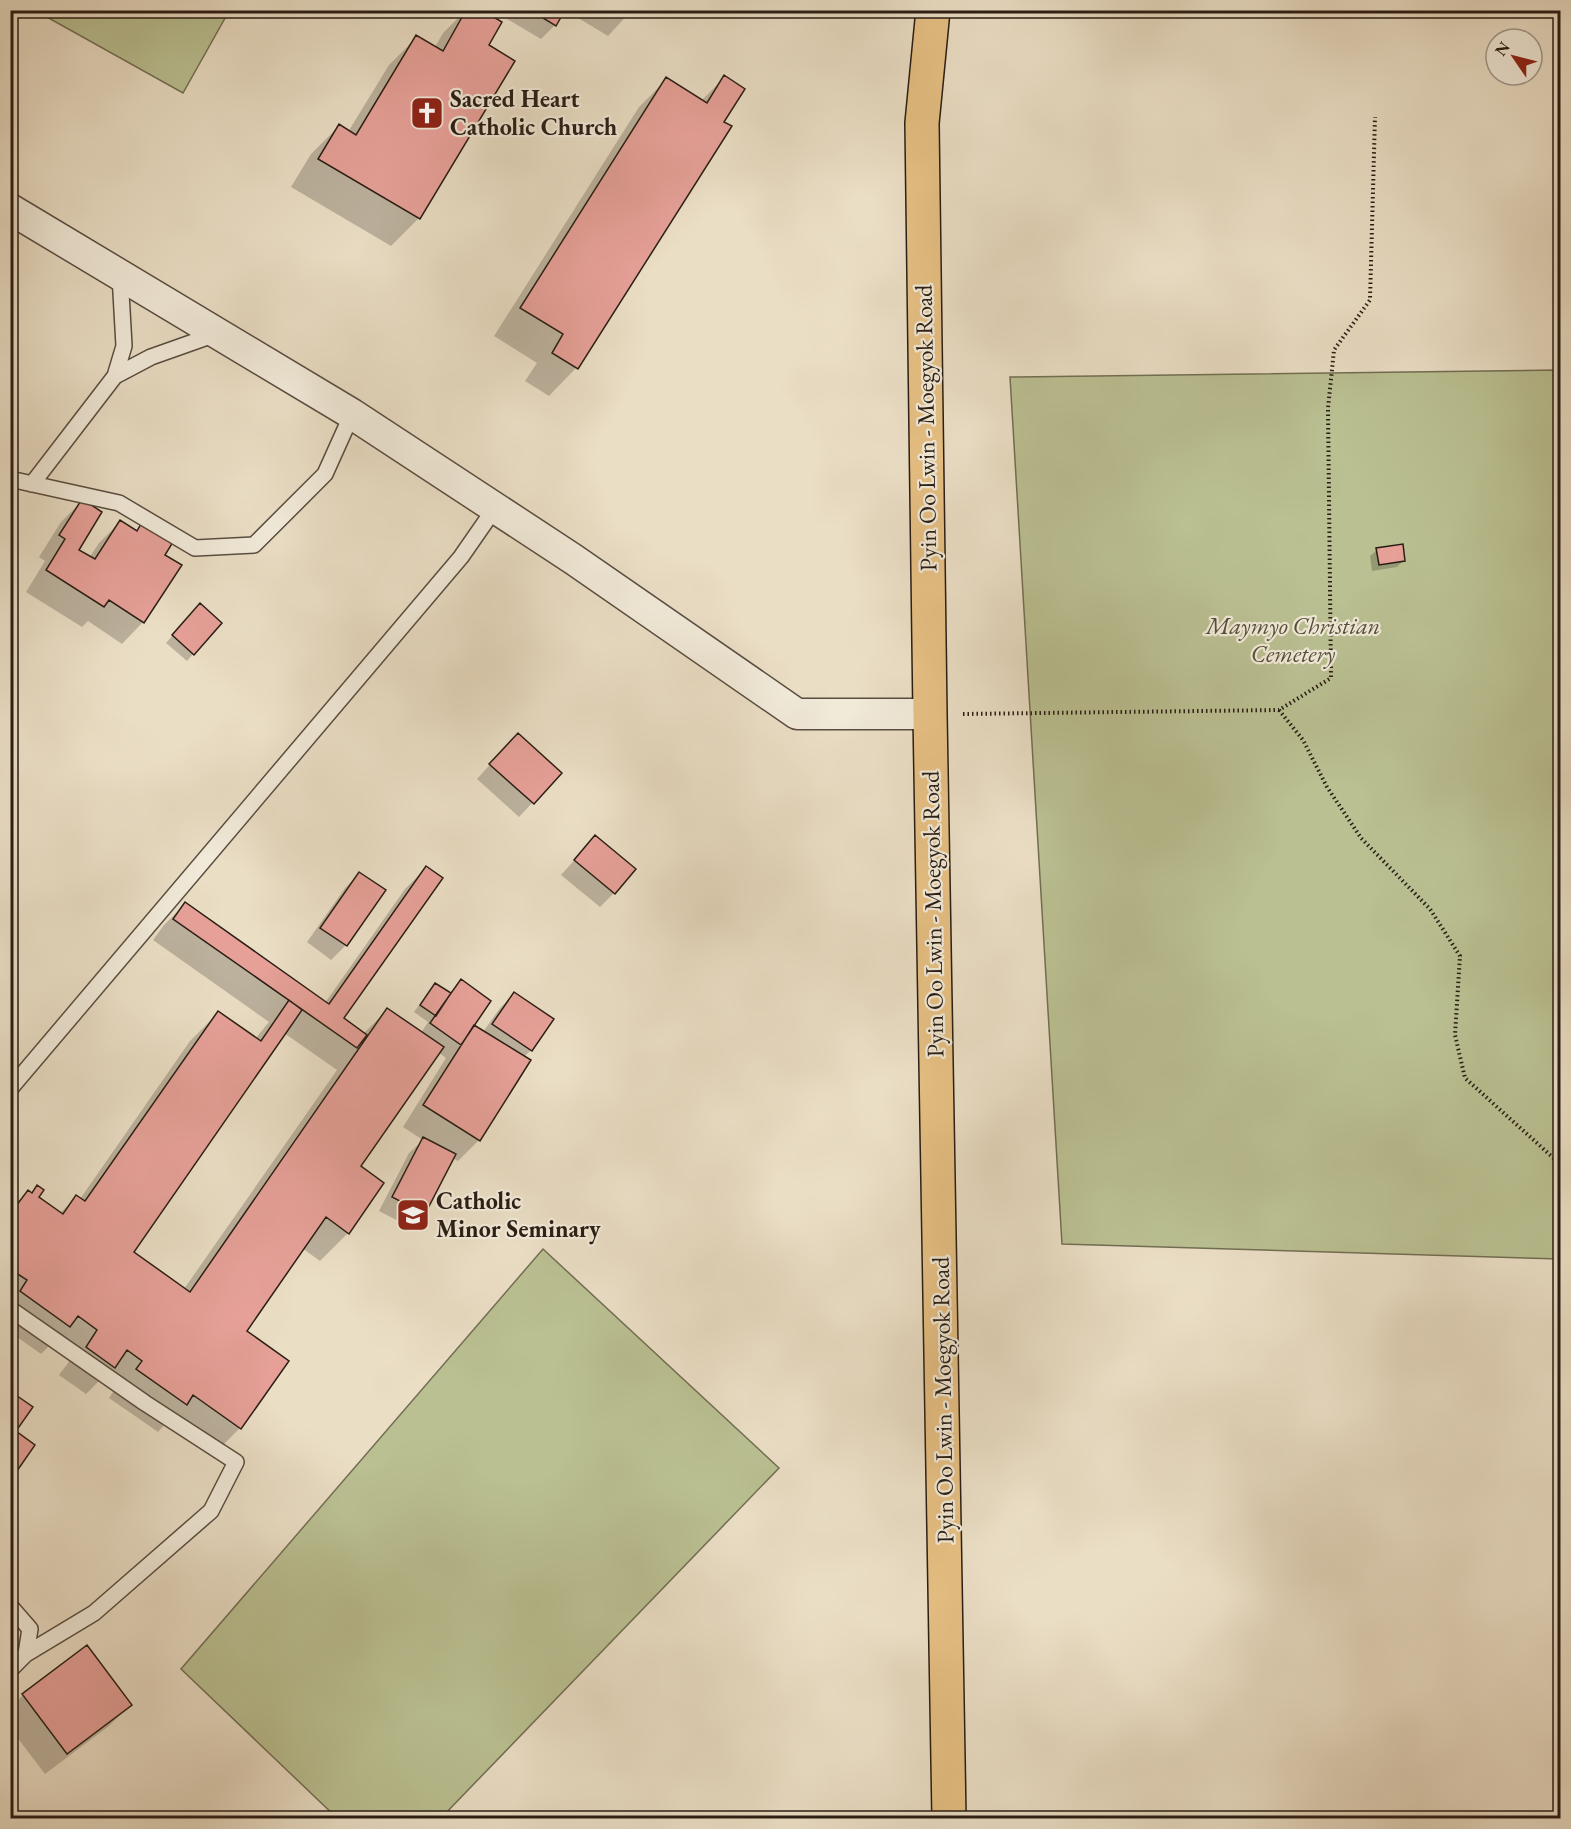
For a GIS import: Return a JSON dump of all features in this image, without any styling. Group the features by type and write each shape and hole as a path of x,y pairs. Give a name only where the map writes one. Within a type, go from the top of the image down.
{"main road":[{"name":"Pyin Oo Lwin - Moegyok Road","path":"933,10 922,123 949,1818"}],"street":[{"path":"10,210 352,414 573,559 797,714 930,714"}],"lane":[{"path":"32,484 115,376 124,346 120,275"},
{"path":"115,376 151,357 216,334"},
{"path":"10,479 118,503 195,548 254,546 325,474 352,414"},
{"path":"10,1089 461,557 495,508"},
{"path":"10,1309 145,1403 236,1462 211,1511 94,1613 26,1654 10,1670"},
{"path":"10,1606 30,1629 26,1654"}],"path":[{"path":"930,714 1279,710 1331,678 1328,408 1334,350 1370,300 1375,117"},
{"path":"1279,710 1303,740 1327,788 1361,838 1430,909 1460,956 1455,1035 1465,1078 1559,1163"}],"green space":[{"path":"36,11 229,11 183,93"},
{"name":"Maymyo Christian Cemetery","path":"1560,370 1560,1259 1062,1244 1010,377"},
{"path":"543,1249 779,1468 441,1818 337,1818 181,1669"}],"building":[{"path":"466,10 482,10 502,22 489,45 515,61 420,219 318,159 339,124 356,135 416,35 443,51"},
{"path":"530,10 565,10 556,26"},
{"path":"724,75 745,89 724,122 732,126 578,369 552,353 563,334 520,308 666,77 707,103"},
{"path":"82,499 102,512 79,550 95,559 120,520 137,531 142,522 173,542 165,555 182,565 144,623 109,600 104,607 46,570 65,539 59,535"},
{"path":"1403,544 1405,561 1379,565 1376,548"},
{"path":"200,603 222,623 194,655 172,635"},
{"path":"518,733 562,773 534,804 489,764"},
{"path":"595,835 636,869 615,894 574,860"},
{"path":"426,866 443,878 344,1018 367,1035 357,1048 173,919 185,902 329,1004"},
{"path":"359,872 386,890 347,946 320,928"},
{"path":"461,979 491,1001 461,1045 430,1023"},
{"path":"435,983 451,993 436,1016 420,1005"},
{"path":"514,992 554,1019 532,1051 492,1024"},
{"path":"289,1000 302,1010 134,1252 190,1292 387,1008 444,1047 361,1166 384,1183 349,1234 326,1217 247,1331 289,1361 241,1429 193,1395 187,1405 136,1369 142,1361 127,1350 115,1368 86,1347 97,1330 78,1316 70,1327 20,1291 27,1280 10,1269 10,1214 28,1190 32,1193 37,1185 44,1190 39,1197 63,1214 76,1195 85,1201 218,1011 261,1041"},
{"path":"474,1025 531,1060 480,1141 423,1105"},
{"path":"423,1137 456,1154 425,1214 392,1197"},
{"path":"10,1391 33,1407 16,1431 35,1445 10,1481"},
{"path":"87,1645 132,1705 67,1754 22,1694"}],"place":[{"name":"Sacred Heart Catholic Church","path":"427,113"},
{"name":"Catholic Minor Seminary","path":"413,1215"}]}
